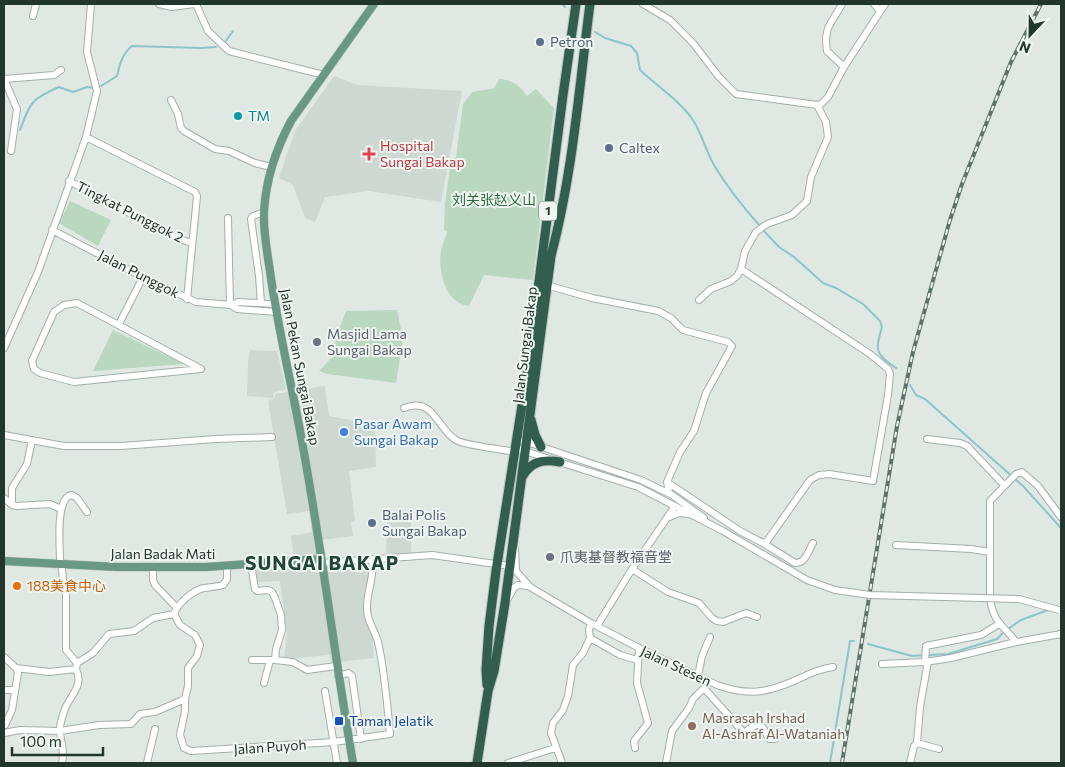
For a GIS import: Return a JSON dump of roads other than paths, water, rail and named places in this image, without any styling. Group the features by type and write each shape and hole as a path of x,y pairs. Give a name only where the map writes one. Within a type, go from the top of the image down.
{"highway":[{"name":"Jalan Sungai Bakap","path":"477,763 491,663 488,641 497,564 519,446 576,4"},
{"name":"Jalan Sungai Bakap","path":"491,663 498,644 505,604 521,479 519,446 530,410 546,285 568,180 590,4"},
{"path":"530,410 533,429 541,447"},
{"path":"521,479 530,466 537,462 544,460 560,462"}],"main road":[{"name":"Jalan Pekan Sungai Bakap","path":"353,763 336,666 322,561 300,430 275,304 264,230 264,212 271,167 281,140 291,121 374,4"},
{"name":"Jalan Badak Mati","path":"4,561 153,567 227,566 322,561"}],"street":[{"path":"33,16 36,4"},
{"path":"4,348 38,272 86,137 97,91 87,52 91,4"},
{"path":"159,4 172,7 195,4 208,31 229,51 324,75"},
{"path":"643,4 670,20 693,43 719,77 736,94 817,105 821,104 828,97 844,66 885,4"},
{"path":"842,4 830,24 825,41 827,51 844,66"},
{"path":"874,4 880,11"},
{"path":"11,151 17,109 4,79 54,74 62,70"},
{"path":"171,100 178,114 181,128 184,131 215,149 229,151 255,163 271,167"},
{"path":"699,300 711,289 731,281 737,276 745,251 756,232 767,224 792,215 804,204 809,196 811,177 828,137 826,122 817,105"},
{"path":"86,137 195,192 197,196 187,299"},
{"name":"Tingkat Punggok 2","path":"69,181 179,238 192,242"},
{"path":"261,303 251,219 253,216 264,212"},
{"path":"228,218 230,305"},
{"name":"Jalan Punggok","path":"52,230 187,299 196,302 230,305 237,309 277,312"},
{"path":"740,269 870,354 888,369 890,374 873,481 829,474 819,475 810,480 786,516 767,541 763,543"},
{"path":"259,276 271,276"},
{"path":"119,324 144,277"},
{"path":"546,285 592,298 658,311 671,318 683,330 728,342 732,346 708,389 694,431 680,452 667,482 658,488"},
{"name":"Jalan Punggok","path":"230,305 238,302 275,304"},
{"path":"77,303 119,324 200,369 74,382 40,373 34,369 32,361 54,312 64,305 77,303"},
{"path":"174,372 178,366 178,357"},
{"path":"404,408 410,405 430,410 456,440 541,447 641,480 670,494 694,509 710,524"},
{"path":"4,435 64,446 121,446 272,437"},
{"path":"927,439 960,443 967,446 1007,483"},
{"path":"12,505 12,488 27,464 32,440"},
{"path":"519,446 560,462 638,487 723,531 807,580 835,590 870,595 1019,599 1060,611"},
{"path":"1016,642 1000,625 992,611 990,598 990,500 1016,474 1022,472 1038,486 1061,518"},
{"path":"667,482 740,531 795,563 803,562 813,543"},
{"path":"667,482 675,506"},
{"path":"62,763 64,746 60,731 66,707 78,685 78,673 66,650 66,594 63,586 63,568 60,560 61,509 65,498 72,495 77,498 87,512"},
{"path":"4,498 12,505 17,506 50,504 61,509"},
{"path":"663,499 667,507 666,518"},
{"path":"562,763 551,733 553,723 563,710 568,696 573,666 590,638 589,630 675,506"},
{"path":"666,518 679,514 690,514"},
{"name":"Jalan Stesen","path":"516,527 516,571 530,587 594,625 708,681 728,688 750,692 769,691 821,668 833,667"},
{"path":"896,545 971,549 990,552"},
{"name":"Jalan Badak Mati","path":"322,561 372,560 432,555 510,566"},
{"name":"Jalan Puyoh","path":"175,610 180,625 195,634 200,646 197,656 188,668 188,686 180,735 184,748 191,751 349,741 390,734 378,641 368,620 367,608 373,576 372,560"},
{"path":"251,564 255,589 257,592 268,590 272,592 281,615 282,630 264,683"},
{"path":"16,668 49,672 76,666 93,653 109,634 134,631 153,618 175,610 198,590 224,586 227,579 227,566"},
{"path":"153,567 153,580 155,584 175,610"},
{"path":"632,569 668,592 699,603 717,621 723,622 746,613 757,617"},
{"path":"505,604 514,588 518,585 530,587"},
{"path":"910,763 914,746 918,744 926,646 981,635 1000,625"},
{"path":"882,664 926,658 951,658 1016,642 1061,634"},
{"path":"590,638 620,655 637,660"},
{"path":"698,676 702,656 710,638"},
{"path":"635,748 634,741 648,723 637,683 639,648"},
{"path":"4,657 16,668 18,673 12,710 5,725"},
{"path":"252,660 293,662 306,670 336,666"},
{"path":"338,676 348,673 352,676 361,739"},
{"path":"666,763 672,731 693,699 708,681"},
{"path":"704,688 744,733 755,725 760,724 769,740 775,739"},
{"path":"4,690 16,690"},
{"path":"325,691 337,763"},
{"path":"4,733 20,730 60,731 99,725 130,724 140,714 154,712 185,699"},
{"path":"147,763 155,730"},
{"path":"918,744 939,749"},
{"path":"508,763 555,748"}],"waterway":[{"path":"562,4 565,7"},
{"name":"SUNGAI BAKAP","path":"225,42 233,31"},
{"path":"595,32 605,38 631,46 637,53 640,70 688,113 696,125 711,160 719,173 760,226"},
{"name":"SUNGAI BAKAP","path":"101,86 117,76 120,63 132,46 216,47"},
{"name":"SUNGAI BAKAP","path":"20,130 29,108 42,95 59,87 73,92 87,87 93,88"},
{"path":"763,230 779,247 794,257 823,283 836,288 863,304 880,321 882,327 878,342 880,355 896,368"},
{"path":"910,385 916,395 925,399 1023,486 1061,528"},
{"path":"1008,629 1021,620 1048,610"},
{"path":"868,644 912,656 948,654 997,639 1004,632"},
{"path":"830,763 850,641 854,641"}],"railway":[{"path":"842,763 897,426 913,352 962,184 1011,62 1041,4"}],"place":[{"name":"Petron","path":"540,42"},
{"name":"TM","path":"238,116"},
{"name":"Caltex","path":"609,148"},
{"name":"Hospital Sungai Bakap","path":"369,154"},
{"name":"Masjid Lama Sungai Bakap","path":"317,342"},
{"name":"Pasar Awam Sungai Bakap","path":"344,432"},
{"name":"Balai Polis Sungai Bakap","path":"372,523"},
{"name":"爪夷基督教福音堂","path":"550,557"},
{"name":"188美食中心","path":"17,586"},
{"name":"Taman Jelatik","path":"339,721"},
{"name":"Masrasah Irshad Al-Ashraf Al-Wataniah","path":"692,726"}],"district":[{"name":"SUNGAI BAKAP","path":"322,563"}],"park label":[{"name":"刘关张赵义山","path":"494,200"}]}
